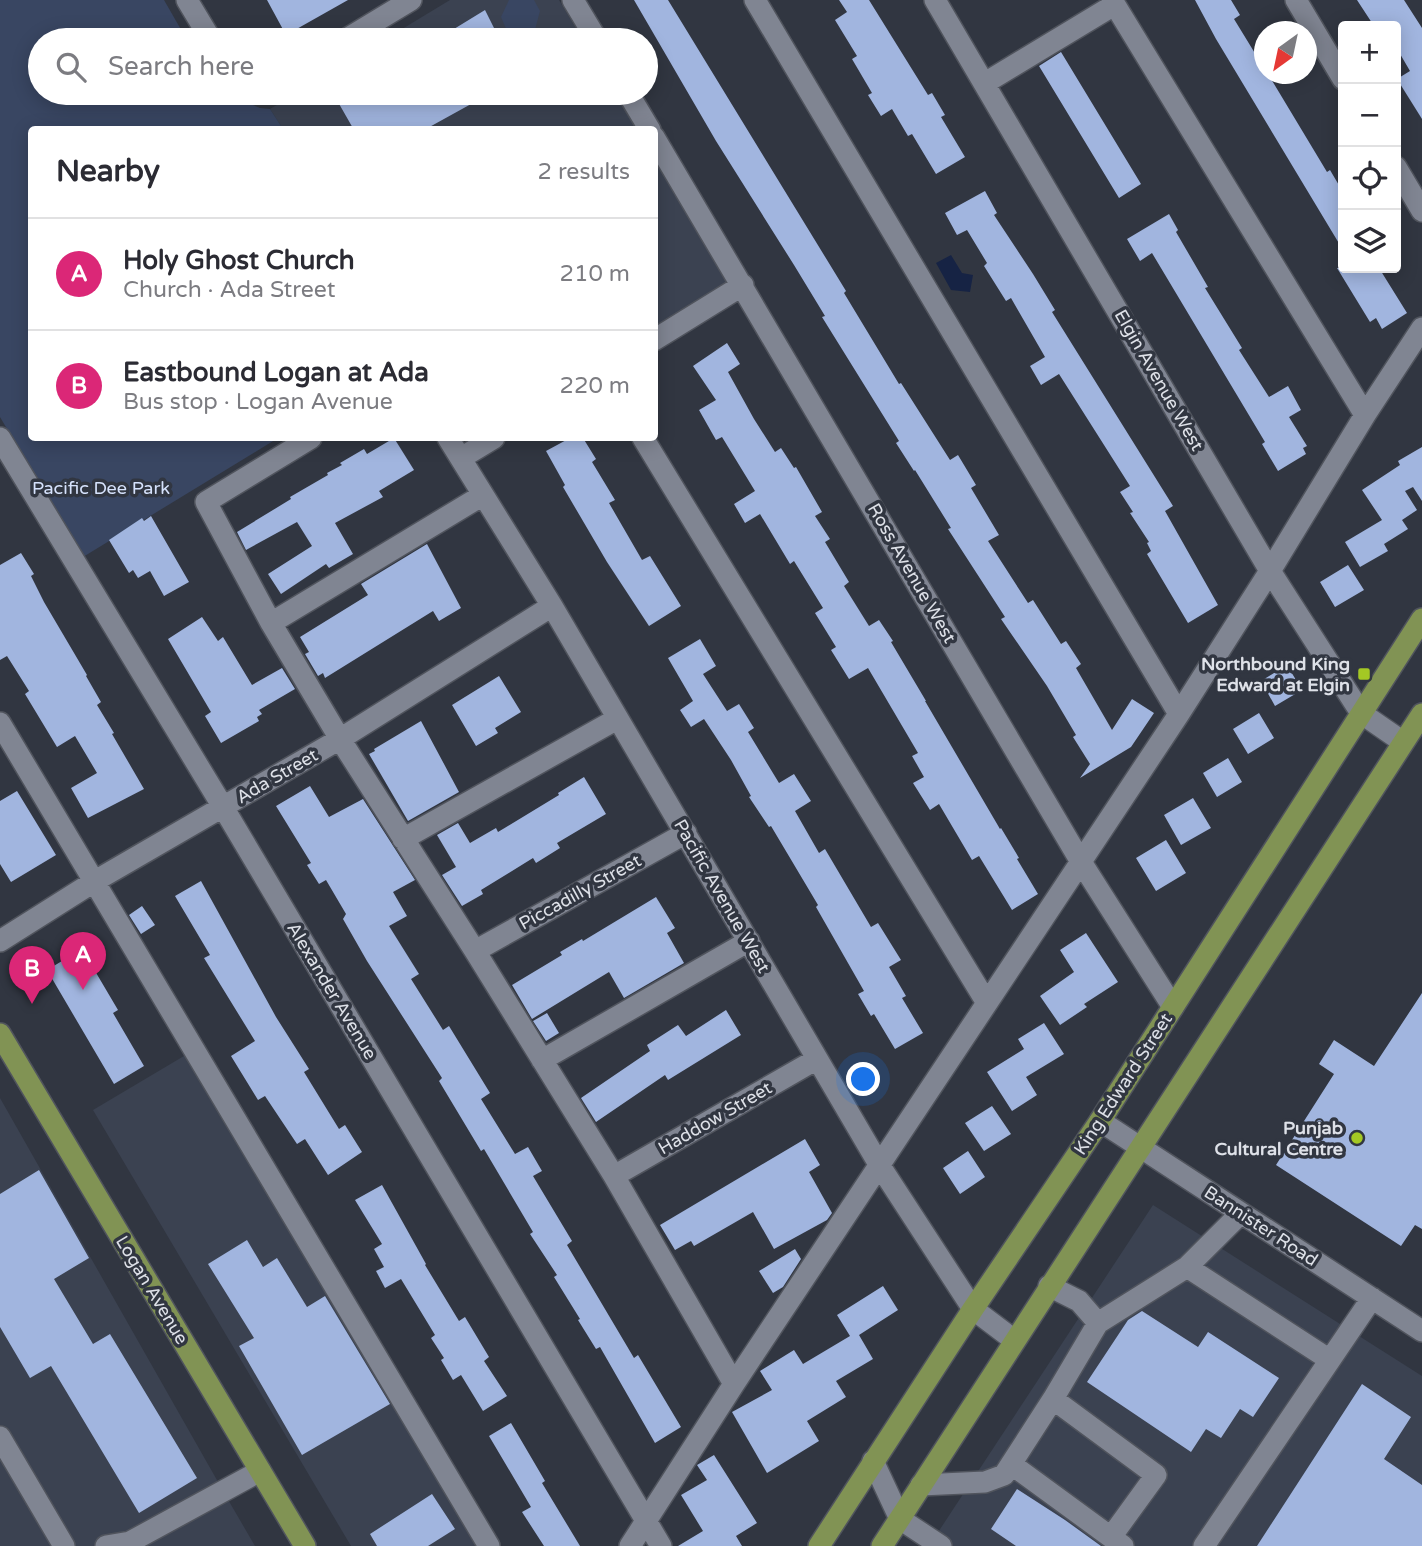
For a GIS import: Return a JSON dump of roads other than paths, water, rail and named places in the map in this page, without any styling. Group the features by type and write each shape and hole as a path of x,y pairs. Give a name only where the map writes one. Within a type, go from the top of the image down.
{"main road":[{"name":"King Edward Street","path":"819,1546 972,1309 1100,1121 1422,619"},
{"path":"882,1546 1422,713"},
{"name":"Logan Avenue","path":"0,1034 305,1546"}],"street":[{"path":"187,0 204,28"},
{"path":"572,0 590,28"},
{"path":"755,0 1179,714"},
{"name":"Elgin Avenue West","path":"935,0 1270,571 1361,713 1403,742"},
{"path":"1296,0 1338,71"},
{"path":"985,83 1113,2 1365,415"},
{"path":"363,28 399,3"},
{"path":"635,105 648,126"},
{"name":"Ross Avenue West","path":"658,144 1082,862 1174,1007"},
{"path":"1401,175 1422,211"},
{"path":"658,338 743,285"},
{"path":"630,1546 734,1384 1179,714 1422,328"},
{"name":"Alexander Avenue","path":"0,438 223,807 661,1546"},
{"path":"306,441 206,502 271,623 340,739 614,1176 734,1384"},
{"name":"Pacific Avenue West","path":"450,441 552,606 880,1166 972,1309 1014,1340"},
{"path":"461,458 489,441"},
{"path":"645,441 987,1003"},
{"path":"271,623 483,495"},
{"name":"Ada Street","path":"0,941 95,881 340,739 552,606"},
{"path":"403,839 617,719"},
{"path":"0,723 489,1546"},
{"name":"Piccadilly Street","path":"475,951 686,833"},
{"path":"542,1060 749,941"},
{"name":"Haddow Street","path":"614,1176 817,1059"},
{"name":"Bannister Road","path":"1100,1121 1422,1331"},
{"path":"922,1485 985,1482 1004,1475 1098,1323 1187,1267 1240,1214"},
{"path":"1187,1267 1330,1360"},
{"path":"1049,1286 1079,1301 1098,1323"},
{"path":"1204,1546 1372,1298"},
{"path":"1011,1464 1117,1541 1156,1475 1053,1399"},
{"path":"0,1437 64,1546"},
{"path":"873,1461 900,1519 941,1546"},
{"path":"106,1546 130,1542 260,1471"}],"place":[{"name":"Northbound King Edward at Elgin","path":"1364,674"},
{"name":"Holy Ghost Church","path":"83,990"},
{"name":"Eastbound Logan at Ada","path":"32,1004"},
{"name":"Punjab Cultural Centre","path":"1357,1138"}],"park label":[{"name":"Pacific Dee Park","path":"101,488"}]}
